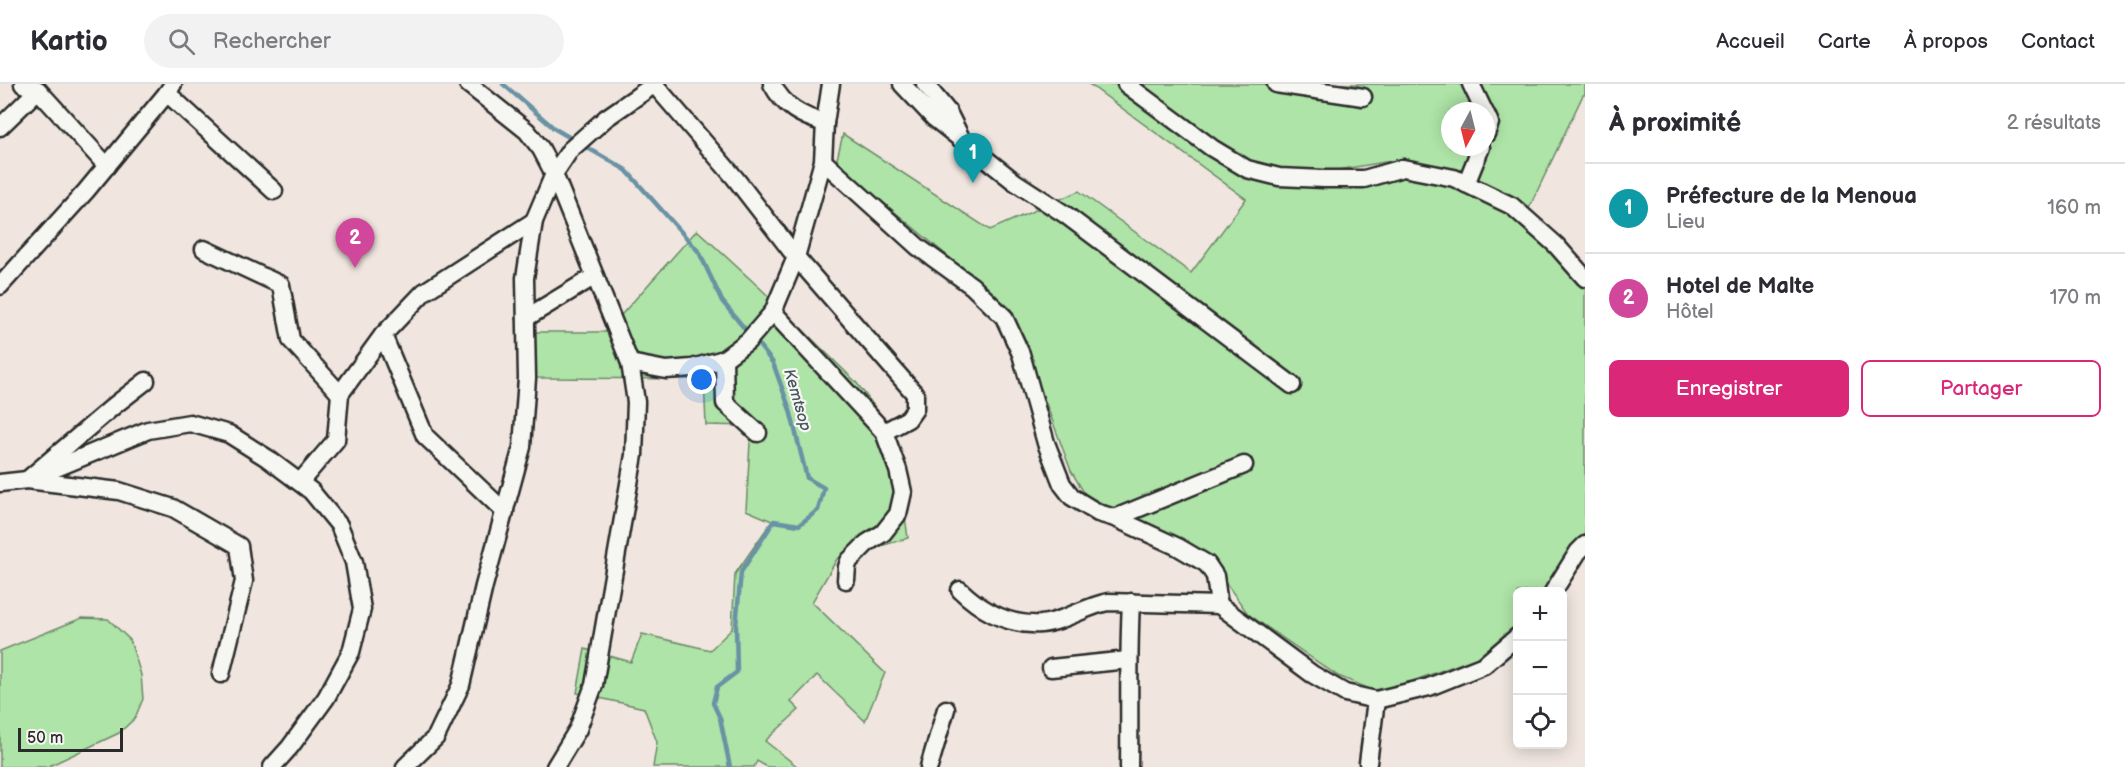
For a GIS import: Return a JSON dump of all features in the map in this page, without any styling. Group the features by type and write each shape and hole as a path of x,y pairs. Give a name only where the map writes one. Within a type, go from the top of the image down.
{"street":[{"path":"468,84 527,131 541,149 554,174 630,363 636,402 634,455 594,685 578,729 555,767"},
{"path":"405,767 436,737 461,685 484,586 522,447 527,378 525,278 534,221 554,174 576,144 606,118 655,84 735,178 796,256 915,394 915,409 908,419 884,432"},
{"path":"772,84 787,106 803,116 825,123"},
{"path":"630,363 666,370 692,369 724,358 748,341 773,312 796,256 823,161 825,123 831,84"},
{"path":"902,84 934,118 1015,183 1066,215 1292,385"},
{"path":"925,84 948,112 962,140"},
{"path":"1126,84 1212,148 1247,170 1279,177 1364,179 1403,168 1454,178 1512,206 1556,245 1585,278"},
{"path":"1276,84 1363,97"},
{"path":"1471,84 1480,102"},
{"path":"0,127 31,87 107,166"},
{"path":"0,286 107,166 170,89 274,191"},
{"path":"1466,184 1477,156"},
{"path":"823,161 918,248 972,286 1004,317 1021,354 1046,443 1062,484 1072,497 1098,513 1115,518 1178,547 1207,564 1215,576 1219,605"},
{"path":"300,482 336,440 340,394 383,335 424,292 534,221"},
{"path":"204,249 281,285 291,340 340,394"},
{"path":"526,318 595,276"},
{"path":"773,312 884,432 898,470 903,492 898,514 883,533 867,543 849,561 846,580"},
{"path":"383,335 425,436 505,512"},
{"path":"724,358 725,403 758,433"},
{"path":"27,480 146,381"},
{"path":"27,480 148,430 190,423 229,434 267,458 311,491 339,525 354,562 362,609 351,652 326,698 290,747 272,767"},
{"path":"1115,518 1244,465"},
{"path":"0,483 27,480 119,491 173,508 239,546 244,581 221,674"},
{"path":"1556,587 1585,545"},
{"path":"960,590 976,606 994,615 1017,622 1042,624 1092,605 1108,602 1219,605 1320,678 1345,693 1376,700 1429,687 1484,665 1513,640"},
{"path":"1129,767 1131,693 1128,660 1131,602"},
{"path":"1051,668 1128,660"},
{"path":"1368,763 1376,700"},
{"path":"929,767 946,709"}],"green space":[{"path":"1089,84 1585,84 1585,95 1523,221 1553,247 1585,289 1585,534 1572,546 1547,587 1513,587 1513,630 1484,655 1380,693 1338,676 1248,614 1211,562 1122,512 1086,496 1071,471 1011,309 836,163 843,134 990,230 1079,191 1191,273 1246,199","holes":["1403,159 1457,171 1516,198 1523,220 1448,185 1398,175 1363,185 1268,183 1256,180 1263,166 1325,172"]},
{"path":"697,230 856,382 893,431 908,538 837,559 812,602 885,673 865,721 817,675 791,702 799,710 765,741 798,767 767,767 757,761 754,767 653,767 657,742 644,708 577,693 585,649 631,662 642,634 710,650 732,629 735,574 772,521 746,510 751,426 706,425 704,379 536,378 534,332 606,332"},
{"path":"82,618 108,619 130,640 141,675 143,699 135,718 119,733 47,767 0,767 0,651"}],"waterway":[{"name":"Kemtsop","path":"503,84 555,129 626,170 699,252 722,301 749,334"},
{"name":"Kemtsop","path":"730,767 720,718 713,703 717,687 737,672 736,626 741,572 774,521 799,525 818,510 824,488 807,478 790,410 773,363 755,340"}],"place":[{"name":"Préfecture de la Menoua","path":"973,183"},
{"name":"Hotel de Malte","path":"355,268"}]}
